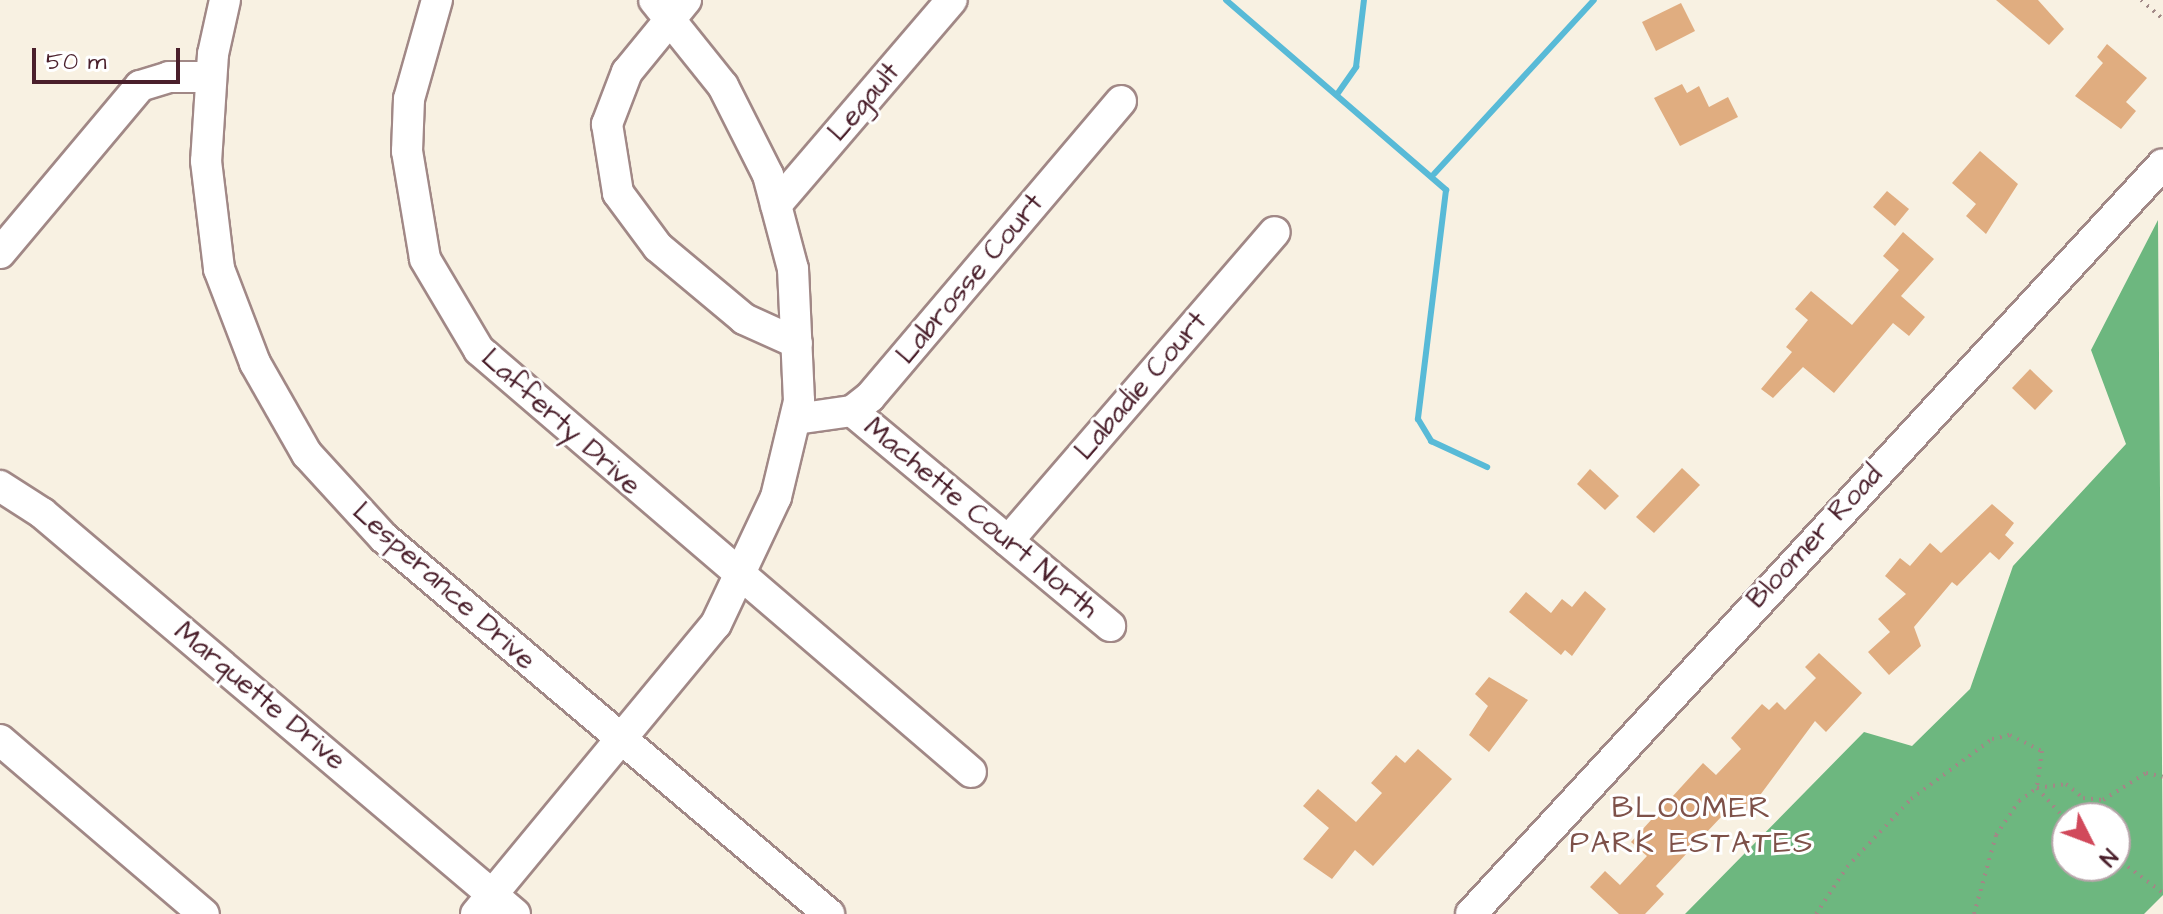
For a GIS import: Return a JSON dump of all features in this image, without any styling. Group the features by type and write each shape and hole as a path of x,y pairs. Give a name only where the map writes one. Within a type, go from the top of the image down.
{"street":[{"name":"Lesperance Drive","path":"225,0 210,77 206,161 219,269 281,413 384,538 829,914"},
{"name":"Lafferty Drive","path":"437,0 409,99 407,151 425,259 450,309 517,390 971,772"},
{"name":"Legault","path":"776,205 952,0"},
{"path":"494,908 622,740 691,657 743,579 776,497 796,419 797,343 793,269 776,205 749,129 671,6 627,72 607,124 618,193 658,247 744,319 797,343"},
{"path":"0,253 140,86 169,77 210,77"},
{"name":"Labrosse Court","path":"852,411 1121,101"},
{"name":"Bloomer Road","path":"1471,914 2163,164"},
{"name":"Labadie Court","path":"1008,541 1275,232"},
{"path":"796,419 852,411"},
{"name":"Machette Court North","path":"852,411 1110,626"},
{"name":"Marquette Drive","path":"0,486 54,522 494,908"},
{"path":"0,740 204,914"}],"path":[{"path":"2141,0 2163,19"},
{"path":"1816,914 1847,867 1911,799 1992,739 2019,737 2042,751 2037,788 1996,835 1974,914"},
{"path":"2037,788 2066,784 2083,798 2103,800 2146,773 2163,777"},
{"path":"2037,788 2051,803"},
{"path":"2131,869 2163,893"}],"green space":[{"path":"2158,220 2163,895 2144,914 1685,914 1864,732 1912,746 1970,689 2013,566 2126,444 2091,350"}],"building":[{"path":"1996,0 2038,0 2064,29 2049,45"},
{"path":"1681,3 1695,31 1656,51 1642,22"},
{"path":"2107,44 2147,78 2126,102 2136,111 2121,129 2075,96 2103,63 2097,57"},
{"path":"1682,84 1687,93 1699,86 1709,107 1728,97 1738,117 1680,146 1654,98"},
{"path":"1980,151 2018,184 1986,234 1966,216 1976,204 1952,183"},
{"path":"1887,191 1909,209 1895,226 1873,207"},
{"path":"1903,232 1934,259 1901,296 1925,317 1909,336 1893,323 1834,393 1803,367 1773,398 1761,389 1792,352 1786,347 1808,320 1795,309 1811,291 1852,325 1899,270 1883,256"},
{"path":"2030,369 2053,391 2035,410 2012,388"},
{"path":"1682,468 1700,485 1654,533 1636,517"},
{"path":"1590,469 1619,496 1605,510 1577,484"},
{"path":"1992,504 2014,523 2005,535 2014,543 1999,560 1990,552 1957,586 1952,582 1914,627 1921,646 1889,675 1868,652 1890,632 1878,619 1906,594 1885,576 1900,558 1910,566 1930,543 1941,553"},
{"path":"1585,591 1606,609 1572,656 1565,650 1561,655 1509,612 1526,592 1551,613 1562,599 1572,607"},
{"path":"1819,653 1862,693 1826,732 1815,721 1752,806 1737,818 1729,810 1656,886 1664,894 1645,914 1619,914 1590,887 1605,871 1620,885 1647,856 1631,842 1703,763 1716,775 1741,749 1731,738 1762,704 1769,710 1777,702 1785,710 1816,678 1805,667"},
{"path":"1489,677 1528,700 1489,752 1469,735 1488,706 1475,694"},
{"path":"1418,749 1452,779 1373,866 1355,850 1332,879 1303,859 1329,828 1303,806 1318,789 1356,822 1382,793 1371,783 1396,755 1405,763"}],"waterway":[{"path":"1226,0 1446,190 1418,419 1431,441 1487,467"},
{"path":"1338,93 1356,67 1364,0"},
{"path":"1434,174 1594,0"}],"district":[{"name":"BLOOMER PARK ESTATES","path":"1692,825"}]}
